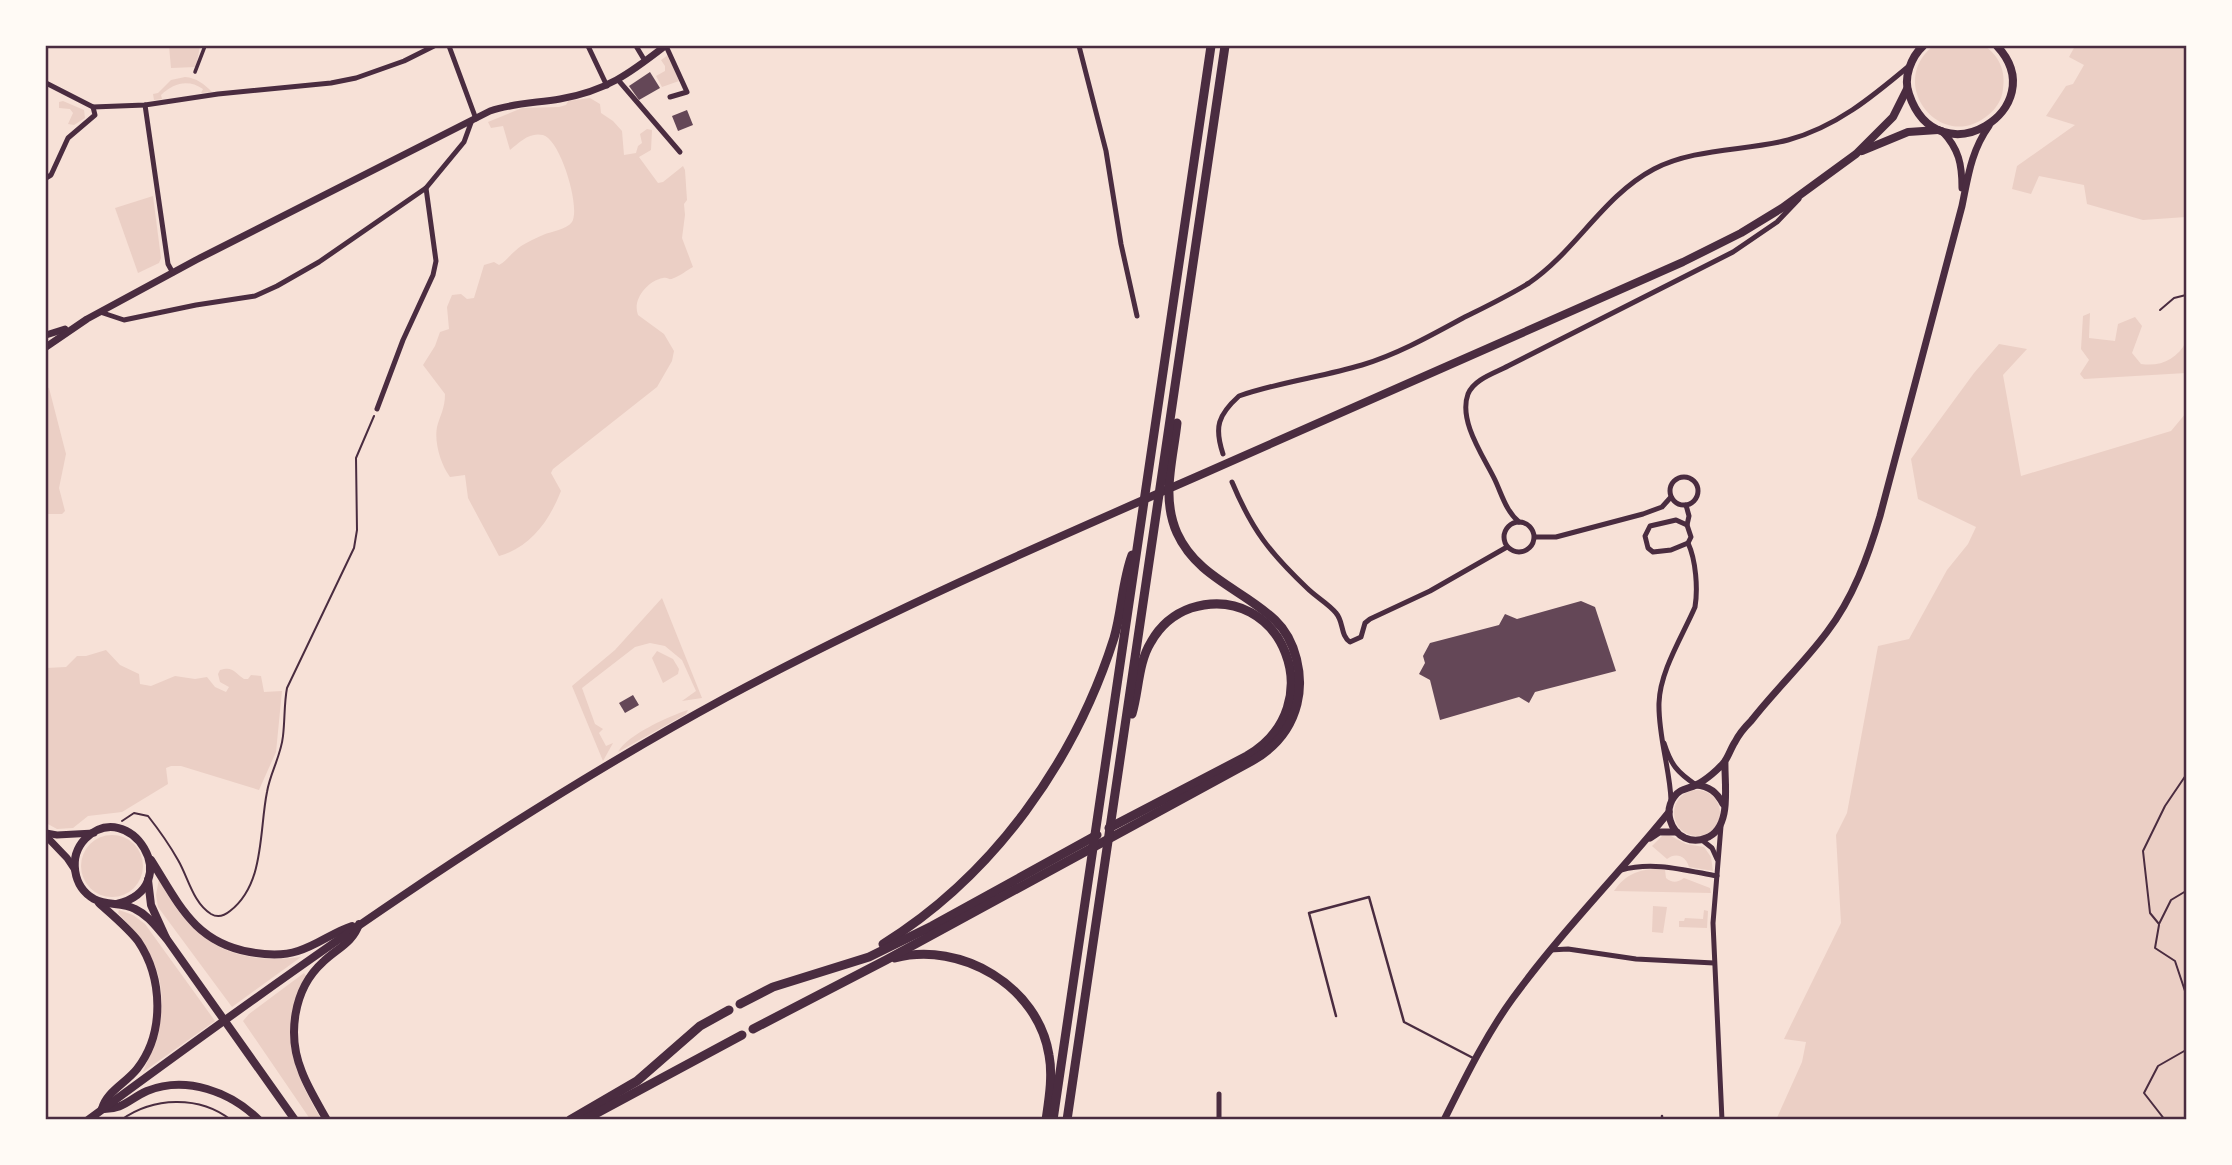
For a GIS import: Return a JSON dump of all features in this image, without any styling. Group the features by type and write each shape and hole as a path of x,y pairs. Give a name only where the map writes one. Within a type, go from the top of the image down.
{"highway":[{"path":"1053,1119 1211,46"},
{"path":"1067,1119 1225,46"},
{"path":"753,1029 886,960 1265,753 1287,729 1296,709 1299,692 1297,660 1281,628 1265,612 1207,573 1184,545 1170,513 1169,484 1178,413 1177,386"},
{"path":"856,962 946,898 989,855 1045,783 1065,751 1097,685 1114,637 1126,577 1139,537"},
{"path":"740,1004 773,986 856,962 932,926 1145,808 1247,756 1268,741 1287,712 1292,688 1287,656 1278,637 1255,616 1221,605 1209,604 1185,610 1166,622 1152,639 1143,661 1137,699 1122,753"},
{"path":"886,960 922,953 948,956 985,969 1016,992 1036,1020 1049,1054 1050,1079 1045,1119"},
{"path":"570,1119 637,1080 701,1026 729,1010"},
{"path":"584,1119 742,1035"}],"main road":[{"path":"46,347 76,325 173,272 474,119 498,108 592,92 619,81 666,46"},
{"path":"88,1119 359,924 473,848 576,784 724,699 881,620 1099,519 1683,262 1741,233 1808,190 1856,154 1894,117 1907,89 1909,66 1923,46"},
{"path":"1444,1119 1475,1059 1512,1000 1550,950 1644,843 1683,789 1696,785 1725,761 1752,719 1827,633 1851,593 1871,546 1880,516 1962,206 1973,154 1978,142 2003,112 2010,97 2012,78 2005,50 1997,46"},
{"path":"1907,89 1914,108 1924,121 1952,142 1958,154 1962,169 1962,206"},
{"path":"1856,154 1908,132 1940,131 1957,135 1989,126"},
{"path":"46,335 76,325"},
{"path":"1670,807 1671,822 1677,832 1688,839 1702,840 1713,835 1721,825 1724,811 1725,761"},
{"path":"1696,785 1715,792 1724,811"},
{"path":"46,834 95,833 118,828 138,838 178,906 207,935 232,948 260,954 285,954 309,947 337,931 359,924"},
{"path":"1644,843 1659,832 1677,832"},
{"path":"75,870 79,848 95,833"},
{"path":"46,834 75,870 85,892 131,932 151,968 158,1003 154,1035 148,1051 133,1075 104,1099 102,1109"},
{"path":"149,857 151,905 166,938"},
{"path":"117,904 135,896 148,880"},
{"path":"95,899 132,907 141,912 166,938 295,1119"},
{"path":"327,1119 301,1072 294,1027 296,1013 305,984 312,972 355,936 359,924"},
{"path":"102,1109 116,1110 157,1088 194,1087 220,1093 235,1100 259,1119"}],"street":[{"path":"195,72 205,46"},
{"path":"46,83 93,107 145,105 218,94 331,83 367,75 435,46"},
{"path":"100,312 124,320 255,296 319,262 426,188 464,142 474,119 449,46"},
{"path":"588,46 607,86"},
{"path":"636,46 645,61"},
{"path":"666,46 687,92 670,97"},
{"path":"1079,46 1106,151 1121,244 1137,316"},
{"path":"1223,454 1218,436 1218,422 1225,408 1239,396 1362,365 1402,351 1527,284 1552,264 1617,195 1632,182 1656,168 1681,159 1788,140 1828,126 1867,102 1909,66"},
{"path":"619,81 680,152"},
{"path":"145,105 168,264 173,272"},
{"path":"46,178 51,175 68,138 95,115 93,107"},
{"path":"377,409 403,340 433,275 436,261 426,188"},
{"path":"1519,522 1504,533 1507,547 1515,552 1524,552 1532,546 1535,537 1531,528 1519,522 1505,506 1472,435 1467,410 1470,391 1479,381 1733,252 1777,222 1808,190"},
{"path":"1689,478 1696,484 1698,493 1694,501 1686,505 1677,504 1671,497 1670,487 1675,480 1689,478"},
{"path":"1232,482 1257,535 1272,554 1336,612 1345,639 1350,642 1362,637 1365,623 1370,619 1430,591 1507,547"},
{"path":"1535,537 1556,537 1643,514 1662,507 1671,497"},
{"path":"1686,505 1691,537 1688,543 1671,550 1653,552 1648,548 1645,536 1650,526 1676,520 1687,525"},
{"path":"1670,807 1659,702 1663,679 1695,607 1697,596 1692,551 1688,543"},
{"path":"1662,737 1669,760 1696,785"},
{"path":"1721,825 1713,923 1722,1119"},
{"path":"1702,840 1712,848 1718,862"},
{"path":"1619,871 1644,864 1717,876"},
{"path":"1550,950 1568,949 1636,959 1714,963"},
{"path":"1219,1094 1219,1119"}],"lane":[{"path":"1336,1016 1309,912 1369,897 1404,1022 1475,1059"}],"path":[{"path":"2160,310 2174,298 2186,295"},
{"path":"118,828 129,815 134,813 148,816 179,861 199,902 212,915 219,917 227,914 245,897 254,874 267,789 283,736 283,706 287,688 354,548 357,530 356,458 377,409"},
{"path":"2159,924 2150,913 2143,851 2165,806 2186,775"},
{"path":"2186,891 2171,900 2159,924 2155,948 2175,961 2186,994"},
{"path":"2165,1119 2144,1093 2158,1066 2186,1051"},
{"path":"121,1119 151,1104 186,1102 208,1107 231,1119"}],"shaded area":[{"path":"169,46 200,46 196,67 171,68"},
{"path":"1933,46 1985,46 1994,54 2000,64 2004,82 1998,104 1987,116 1970,125 1953,126 1937,120 1925,109 1917,95 1915,78 1920,61"},
{"path":"2075,46 2186,46 2186,217 2143,220 2087,204 2084,185 2039,176 2031,194 2012,189 2017,166 2075,125 2046,116 2066,86 2073,84 2084,65 2069,57"},
{"path":"668,55 679,81 662,87 656,76 665,71 661,60"},
{"path":"185,77 200,82 212,92 201,93 203,89 187,83 176,85 161,95 162,99 154,100 153,94 158,93 171,80"},
{"path":"590,98 600,104 601,113 622,131 624,155 636,153 642,143 640,134 647,129 652,130 651,150 639,157 658,183 683,166 687,200 684,204 682,238 693,267 674,278 663,278 652,283 642,292 637,303 638,315 664,334 674,351 672,361 657,387 553,469 551,473 561,491 551,513 530,539 499,556 468,498 465,475 450,477 441,460 436,433 445,394 423,365 440,332 449,329 447,307 452,295 461,294 467,299 474,298 484,265 494,262 499,265 518,248 543,235 563,229 572,222 574,203 567,174 556,148 549,139 543,135 533,135 510,150 503,126 491,128 488,122 522,108 559,107 566,105 568,101"},
{"path":"63,101 84,110 85,118 74,125 68,124 73,113 70,109 59,108 59,102"},
{"path":"153,196 161,258 159,263 138,273 115,208"},
{"path":"2090,313 2089,338 2115,341 2118,324 2135,317 2142,326 2132,353 2141,364 2162,363 2178,353 2186,342 2186,373 2084,379 2080,374 2089,360 2081,349 2083,316"},
{"path":"1999,344 2027,349 2003,375 2021,476 2171,431 2186,413 2186,1119 1776,1120 1802,1062 1806,1042 1784,1039 1841,923 1836,835 1847,813 1878,646 1909,639 1947,570 1968,544 1976,527 1918,499 1911,459 1974,373"},
{"path":"46,387 49,388 66,454 59,488 65,511 62,514 46,514"},
{"path":"662,598 702,698 682,701 696,691 682,660 665,646 650,643 635,647 582,688 595,724 603,729 599,733 606,746 613,743 603,761 572,686 615,650"},
{"path":"106,650 120,665 139,674 140,684 151,686 175,676 195,679 207,677 215,687 226,692 229,687 220,682 218,674 220,670 228,669 244,679 251,675 261,676 264,692 282,691 276,752 259,790 181,766 171,766 166,768 168,784 122,812 88,816 73,828 57,829 46,823 46,668 66,667 77,656"},
{"path":"657,651 673,659 679,669 678,674 663,683 652,658"},
{"path":"688,710 686,714 618,752 639,733"},
{"path":"1697,790 1713,797 1720,813 1713,829 1697,836 1681,829 1674,813 1681,797"},
{"path":"112,835 134,844 143,866 134,888 112,897 90,888 81,866 90,844"},
{"path":"1669,835 1686,844 1704,847 1711,857 1713,871 1689,867 1686,860 1680,856 1667,859 1652,846 1662,836"},
{"path":"1655,869 1665,870 1666,878 1670,881 1677,882 1684,878 1710,888 1711,893 1614,891 1632,874"},
{"path":"159,879 184,919 215,945 233,953 254,957 301,957 232,1007 158,907 156,895"},
{"path":"1653,906 1667,907 1663,933 1652,932"},
{"path":"119,910 133,915 145,924 215,1021 143,1072 159,1027 161,988 148,951 118,913"},
{"path":"1704,910 1708,911 1707,928 1679,927 1679,921 1684,921 1685,918 1703,919"},
{"path":"304,973 306,976 293,1016 292,1049 302,1082 321,1119 310,1119 243,1021"}],"building":[{"path":"650,72 660,88 639,100 629,86"},
{"path":"687,110 693,125 678,131 672,116"},
{"path":"1581,601 1595,607 1616,671 1535,692 1529,703 1519,697 1440,720 1430,680 1419,674 1425,663 1423,656 1430,643 1499,625 1505,614 1517,619"},
{"path":"633,695 639,705 625,713 619,703"}]}
